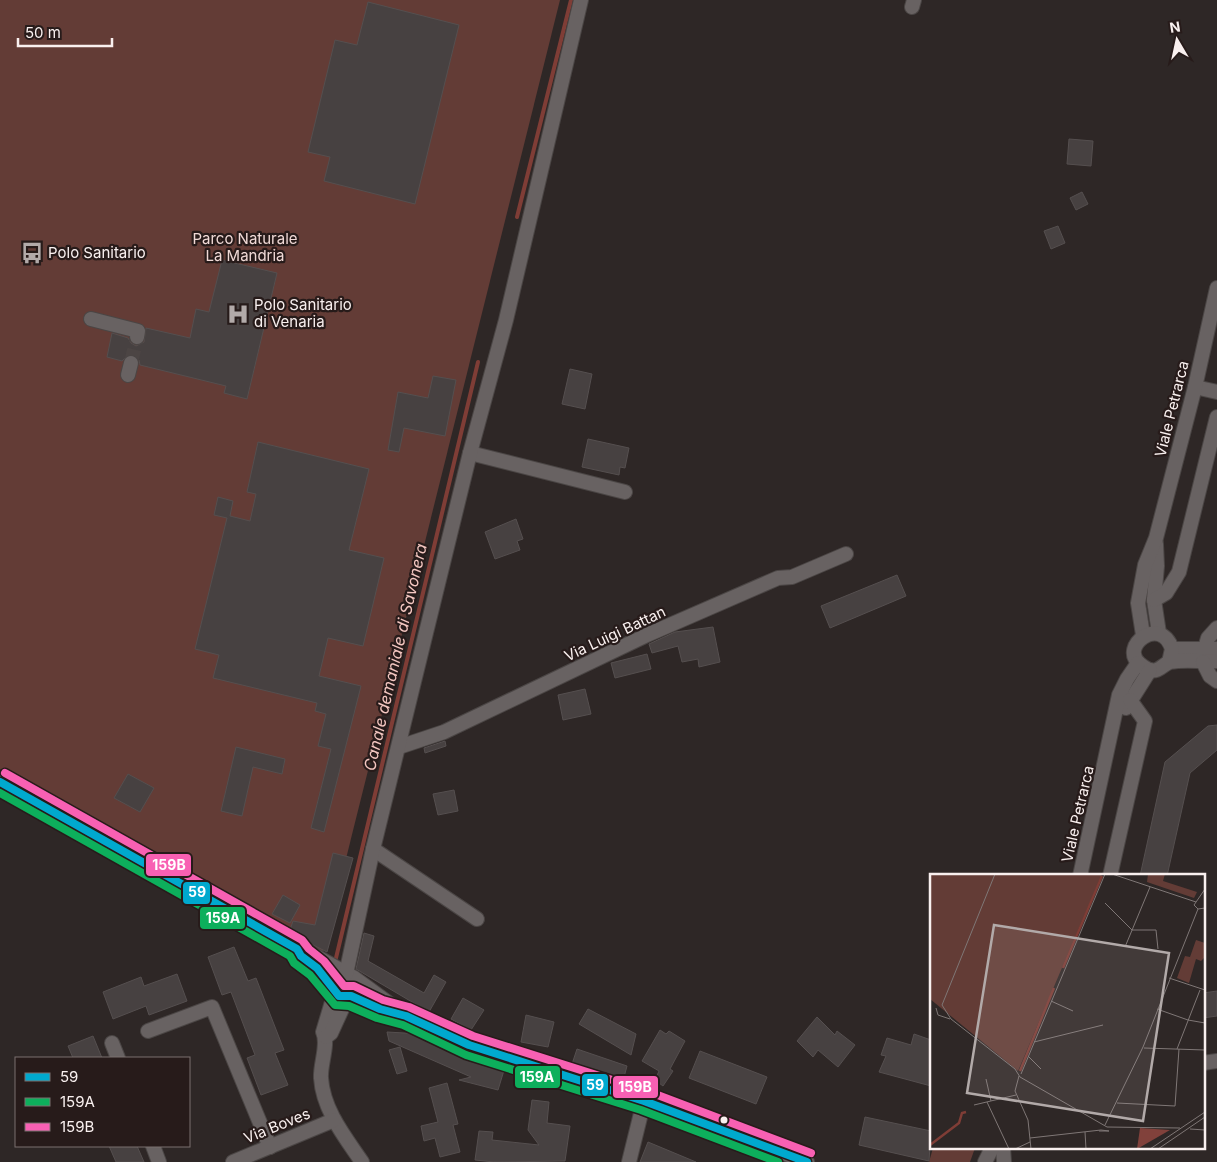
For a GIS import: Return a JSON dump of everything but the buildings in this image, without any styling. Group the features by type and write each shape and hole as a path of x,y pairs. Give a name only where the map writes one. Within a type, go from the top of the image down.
{"street":[{"path":"341,993 357,987 350,977 374,845 480,416 489,350 501,321 529,220 581,0"},
{"name":"Viale Petrarca","path":"1143,635 1138,603 1145,565 1156,538 1195,387 1217,288"},
{"path":"91,319 138,330 137,337"},
{"path":"1195,387 1217,392"},
{"path":"1154,600 1166,593 1179,572 1217,417"},
{"path":"470,453 625,492"},
{"name":"Viale Petrarca","path":"1156,538 1157,566 1154,600 1159,633"},
{"name":"Via Luigi Battan","path":"399,747 444,732 647,636 778,578 792,577 846,554"},
{"path":"1217,628 1208,638 1210,676 1217,681"},
{"path":"1169,662 1172,648 1166,637 1159,633 1143,635 1135,646 1134,654 1144,667 1160,670 1169,662 1208,653"},
{"path":"1172,648 1208,653 1217,661"},
{"name":"Viale Petrarca","path":"1107,760 1144,667"},
{"name":"Viale Petrarca","path":"1080,874 1107,760 1119,696 1127,679 1144,667"},
{"path":"1110,874 1145,721 1130,700"},
{"path":"0,782 297,949 341,993 380,1009 406,1016 469,1045 644,1101 807,1162"},
{"path":"374,845 477,919"},
{"path":"297,949 305,950 350,977 406,1016"},
{"path":"350,977 335,979 341,993 331,1033 326,1037 321,1059 321,1079 325,1098 334,1120 362,1162"},
{"path":"148,1031 212,1007 270,1146"},
{"path":"112,1043 118,1057"},
{"path":"1204,1062 1217,1061"},
{"path":"629,1162 644,1101"},
{"name":"Via Boves","path":"233,1162 334,1120"},
{"path":"153,1147 159,1162"},
{"path":"985,1162 991,1150"}],"green space":[{"name":"Parco Naturale La Mandria","path":"0,0 560,0 322,955 0,769"},
{"path":"932,1150 974,1150 970,1162 929,1162"}],"waterway":[{"name":"Canale demaniale di Savonera","path":"517,217 571,0"},
{"name":"Canale demaniale di Savonera","path":"336,958 478,362"}],"tunnel":[{"path":"131,363 137,337"}],"transit line":[{"name":"159B","path":"5,773 302,940 309,949 324,961 344,986 354,986 383,1000 409,1007 473,1036 647,1091 811,1153"},
{"name":"59","path":"0,782 297,949 301,956 317,968 339,996 351,996 380,1009 406,1016 469,1045 644,1101 807,1162"},
{"name":"159A","path":"0,793 290,956 294,963 310,975 335,1005 349,1006 377,1018 403,1025 466,1055 641,1110 778,1162"}],"place":[{"name":"Polo Sanitario","path":"32,253"},
{"name":"Polo Sanitario di Venaria","path":"238,314"}]}
